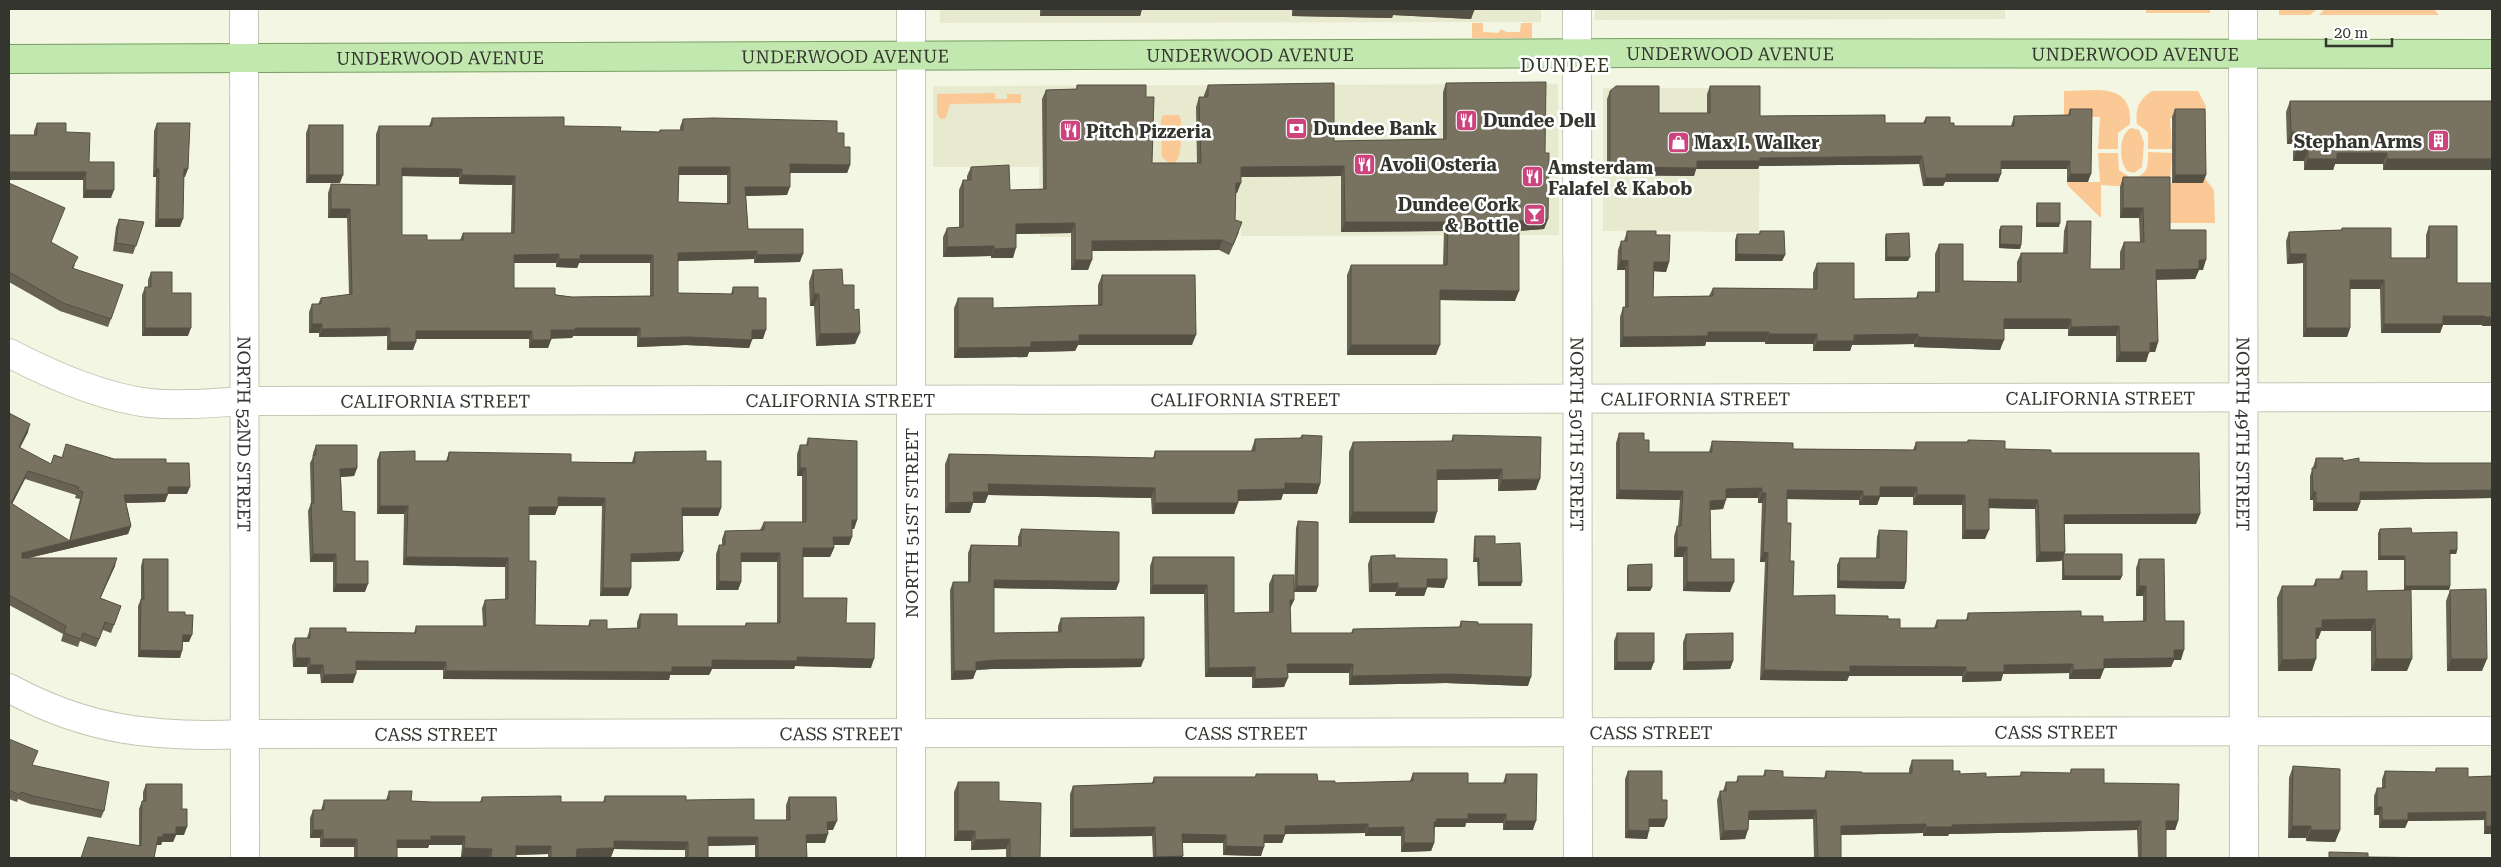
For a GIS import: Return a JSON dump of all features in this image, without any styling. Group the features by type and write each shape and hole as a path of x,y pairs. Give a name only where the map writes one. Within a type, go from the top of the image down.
{"main road":[{"name":"UNDERWOOD AVENUE","path":"9,59 2492,54"}],"street":[{"name":"NORTH 52ND STREET","path":"244,9 245,858"},
{"name":"NORTH 51ST STREET","path":"911,9 912,858"},
{"name":"NORTH 50TH STREET","path":"1577,9 1578,858"},
{"name":"NORTH 49TH STREET","path":"2243,9 2245,398 2244,858"},
{"name":"CALIFORNIA STREET","path":"9,353 62,377 108,394 147,402 173,404 244,401 2492,397"},
{"name":"CASS STREET","path":"9,688 30,699 80,719 107,726 182,736 244,734 2492,731"}],"shaded area":[{"path":"940,9 1541,9 1541,22 940,23"},
{"path":"1595,9 2005,9 2005,19 1595,20"},
{"path":"2146,9 2210,9 2210,13 2146,13"},
{"path":"2279,9 2317,9 2310,15 2279,15"},
{"path":"2325,9 2434,9 2439,15 2319,15"},
{"path":"1472,23 1483,23 1483,32 1498,33 1501,29 1506,32 1520,32 1521,23 1532,23 1532,38 1472,38"},
{"path":"1558,84 1559,235 1241,236 1241,225 1101,237 1040,237 1039,167 933,167 933,86"},
{"path":"1603,88 1760,88 1759,232 1603,231"},
{"path":"2064,91 2109,91 2125,101 2129,110 2130,124 2118,133 2118,149 2098,149 2100,117 2064,117"},
{"path":"2152,91 2198,91 2206,106 2206,149 2202,149 2202,118 2170,118 2172,149 2148,149 2148,132 2137,124 2137,114 2141,101"},
{"path":"995,93 995,99 1007,99 1007,94 1021,94 1021,103 950,104 946,118 940,119 937,113 937,94"},
{"path":"1163,115 1179,115 1181,119 1180,151 1175,163 1169,163 1162,157 1161,120"},
{"path":"2131,128 2139,130 2144,142 2142,167 2134,173 2127,171 2124,167 2121,155 2124,136"},
{"path":"2148,152 2172,153 2170,183 2202,183 2202,152 2206,152 2206,180 2214,190 2215,223 2166,223 2136,187 2136,177 2147,168"},
{"path":"2098,153 2118,153 2119,170 2130,177 2131,187 2101,185 2101,218 2068,186 2067,182 2100,182"}],"building":[{"path":"1342,9 1395,9 1395,10"},
{"path":"1434,9 1474,9 1474,11"},
{"path":"1546,82 1545,153 1549,153 1548,219 1519,221 1519,291 1440,290 1440,345 1351,345 1351,265 1447,265 1448,222 1345,222 1344,166 1241,167 1241,183 1236,183 1235,220 1242,222 1233,245 1222,240 1092,241 1092,260 1075,260 1075,223 1016,224 1016,248 994,249 994,246 947,247 947,228 963,227 963,180 971,180 971,167 1009,165 1010,190 1046,189 1046,90 1077,89 1077,85 1146,85 1146,97 1154,97 1152,163 1201,163 1199,97 1208,97 1208,85 1334,83 1334,141 1446,139 1446,83"},
{"path":"1616,86 1659,86 1659,113 1710,113 1710,86 1760,86 1760,116 1885,115 1885,123 1926,123 1926,117 1950,117 1950,123 1954,123 1954,126 2014,126 2014,116 2070,115 2070,109 2092,109 2091,174 2070,174 2070,161 2001,161 2001,174 1946,174 1946,178 1926,178 1922,156 1760,158 1760,161 1697,161 1697,168 1610,167 1610,91"},
{"path":"2290,101 2492,101 2492,159 2387,159 2387,153 2337,153 2337,159 2308,159 2308,149 2297,149 2297,132 2291,132"},
{"path":"2175,109 2205,109 2206,175 2175,175"},
{"path":"564,117 564,126 621,127 620,131 660,132 660,130 683,130 683,119 837,121 837,133 844,133 844,147 850,147 850,165 790,164 790,187 745,187 748,229 803,229 803,254 757,255 757,251 678,253 678,293 733,294 733,287 758,287 758,298 766,298 766,330 752,330 752,340 689,337 640,338 640,328 575,328 575,330 551,330 551,340 532,340 532,331 416,331 416,342 390,342 390,328 322,329 322,324 312,324 312,304 321,304 321,298 352,294 350,209 331,209 331,184 379,185 379,126 432,126 432,118","holes":["679,167 730,167 730,204 678,202","402,168 462,169 462,175 515,176 514,233 463,233 463,240 427,240 427,235 402,235","559,254 559,259 580,259 580,255 653,255 653,296 572,297 555,295 555,288 514,288 514,255"]},
{"path":"37,123 66,123 66,132 90,133 89,162 114,162 114,190 85,190 86,172 9,172 9,135 37,135"},
{"path":"157,123 190,123 188,169 184,169 183,219 158,219 159,169 156,169"},
{"path":"309,125 343,125 343,175 309,175"},
{"path":"2123,177 2170,177 2170,230 2206,230 2206,260 2199,260 2199,269 2156,270 2158,342 2150,343 2150,352 2120,352 2119,326 2071,327 2071,319 2004,319 2004,340 1918,337 1918,334 1854,335 1854,341 1817,341 1817,334 1769,334 1769,332 1708,332 1708,336 1623,337 1623,307 1628,307 1628,261 1621,260 1621,241 1627,241 1627,231 1656,231 1656,235 1670,235 1669,262 1654,262 1653,297 1713,296 1713,288 1817,289 1817,263 1854,263 1854,299 1918,298 1918,292 1939,292 1939,244 1963,244 1963,281 2021,282 2021,253 2067,253 2067,221 2091,221 2090,269 2124,269 2124,242 2144,242 2143,208 2123,208"},
{"path":"9,183 65,208 51,242 78,257 72,268 123,285 111,319 63,303 9,272"},
{"path":"2037,203 2060,203 2060,223 2037,223"},
{"path":"119,219 144,222 136,246 116,243"},
{"path":"2001,226 2022,226 2021,245 2000,244"},
{"path":"2429,226 2457,226 2457,283 2492,283 2492,317 2443,316 2443,324 2384,324 2384,280 2350,280 2350,328 2306,328 2306,254 2290,254 2289,232 2342,230 2342,228 2391,228 2391,258 2429,258"},
{"path":"1760,231 1784,231 1785,255 1737,254 1737,234 1760,234"},
{"path":"1909,233 1910,257 1887,257 1886,234"},
{"path":"842,269 843,285 854,285 854,310 859,309 860,333 820,334 819,294 814,294 813,270"},
{"path":"151,272 172,272 172,293 191,293 191,328 145,328 145,287 151,287"},
{"path":"1102,275 1195,275 1196,335 1079,335 1079,341 1031,342 1031,347 958,348 958,298 993,298 993,308 1102,305"},
{"path":"9,413 30,424 19,447 51,464 54,455 62,458 66,444 114,459 166,459 166,463 189,463 190,487 168,487 168,494 124,495 131,526 22,553 22,558 117,558 100,598 121,606 114,625 105,622 99,639 83,633 81,639 64,633 66,626 9,595","holes":["28,471 79,487 78,490 83,492 70,541 11,503"]},
{"path":"1619,433 1644,433 1644,440 1649,440 1649,452 1712,452 1712,441 1793,443 1793,449 1916,450 1916,442 1968,442 1968,440 2005,441 2005,449 2051,450 2051,453 2199,453 2200,514 2064,515 2065,552 2040,552 2038,500 1989,499 1989,530 1965,530 1965,495 1917,495 1917,487 1880,487 1880,496 1863,496 1863,491 1787,490 1787,523 1791,523 1790,561 1794,561 1793,596 1835,595 1835,615 1888,616 1888,619 1900,619 1900,628 1937,628 1937,620 1968,620 1968,613 2081,611 2081,616 2103,616 2103,622 2146,621 2146,586 2139,586 2139,559 2164,559 2165,621 2184,621 2184,650 2174,650 2174,658 2104,659 2104,669 2073,670 2073,664 2004,665 2004,672 1966,672 1966,667 1850,666 1850,672 1764,670 1768,553 1763,552 1766,493 1762,493 1762,488 1726,489 1726,500 1710,501 1711,559 1734,559 1734,582 1687,582 1687,547 1677,547 1677,526 1681,526 1683,491 1619,490"},
{"path":"1302,435 1322,436 1320,484 1285,483 1285,489 1238,490 1238,503 1155,503 1155,488 988,484 989,492 973,492 974,502 949,503 949,454 1155,458 1155,451 1255,451 1255,439 1302,438"},
{"path":"1453,435 1541,437 1540,479 1502,480 1502,469 1437,470 1437,512 1353,512 1353,442 1453,441"},
{"path":"808,438 857,441 857,520 852,520 852,537 833,537 834,548 803,548 803,598 847,598 846,623 875,623 874,659 797,657 797,661 712,660 712,667 672,667 672,672 446,671 446,662 356,661 356,674 324,675 323,665 310,665 310,658 296,658 295,638 310,638 310,628 346,628 346,632 416,633 416,626 486,626 485,600 508,599 508,558 406,557 408,506 380,506 380,452 415,451 415,461 448,461 449,452 571,454 571,462 635,463 635,452 706,451 706,461 721,461 721,508 682,508 683,552 631,554 631,588 603,588 605,498 558,497 558,507 529,507 529,561 536,561 535,625 590,626 590,620 607,620 607,629 640,628 640,614 677,614 677,626 746,626 746,623 780,623 780,553 741,553 741,582 719,581 719,545 725,545 725,531 764,530 764,522 806,522 806,468 800,468 800,445 808,445"},
{"path":"316,445 357,445 357,468 340,469 342,511 355,512 355,561 368,561 368,584 336,584 336,554 313,554 311,503 314,503 313,455 316,455"},
{"path":"2316,458 2343,458 2343,461 2359,458 2359,462 2492,463 2492,490 2360,492 2360,503 2316,503 2316,492 2313,492 2312,468 2316,468"},
{"path":"1298,521 1318,522 1318,586 1297,586"},
{"path":"2411,528 2412,533 2457,532 2457,550 2450,550 2450,586 2405,586 2405,556 2380,556 2380,529"},
{"path":"1021,529 1119,532 1119,582 994,580 994,633 1061,632 1061,618 1144,617 1144,659 995,660 976,662 976,671 954,671 953,582 970,582 971,545 1021,546"},
{"path":"1879,530 1907,531 1906,582 1839,581 1840,558 1879,558"},
{"path":"1475,536 1495,536 1495,544 1520,543 1522,582 1479,582 1479,558 1475,558"},
{"path":"2064,554 2122,554 2122,576 2064,576"},
{"path":"1395,555 1395,558 1447,559 1447,579 1427,579 1427,588 1398,588 1398,583 1372,584 1371,556"},
{"path":"1153,557 1234,557 1234,613 1273,612 1273,575 1294,575 1294,600 1290,600 1291,633 1353,633 1353,629 1461,627 1461,621 1478,622 1478,624 1532,624 1531,677 1449,674 1352,676 1353,664 1287,664 1288,678 1255,679 1255,667 1209,668 1207,585 1153,585"},
{"path":"143,559 168,559 168,612 185,612 185,615 193,615 192,635 183,635 182,651 140,650 141,599 144,599"},
{"path":"1652,564 1652,587 1628,587 1628,565"},
{"path":"2342,571 2367,571 2367,591 2411,590 2412,659 2376,659 2375,619 2322,620 2322,628 2316,628 2316,659 2282,660 2282,586 2316,586 2316,579 2343,579"},
{"path":"2486,589 2487,659 2451,659 2450,590"},
{"path":"1617,633 1654,633 1654,662 1617,662"},
{"path":"1733,633 1733,661 1686,662 1686,634"},
{"path":"9,739 38,751 32,765 109,782 104,811 21,792 20,795 9,790"},
{"path":"1912,760 1953,760 1953,771 1960,771 1960,774 1986,773 1986,777 2021,776 2021,772 2071,773 2071,769 2104,769 2104,783 2179,784 2178,821 2166,821 2166,858 2141,858 2141,821 1952,825 1952,827 1926,827 1926,824 1841,826 1841,858 1818,858 1816,810 1749,811 1748,830 1724,831 1720,791 1726,791 1726,782 1738,782 1738,776 1765,776 1765,770 1783,771 1783,777 1826,778 1826,771 1912,773"},
{"path":"2293,766 2340,769 2340,830 2311,830 2311,826 2292,826"},
{"path":"2436,768 2468,768 2468,777 2492,776 2492,826 2486,826 2486,812 2408,813 2408,820 2382,820 2382,807 2377,807 2377,788 2385,788 2385,771 2436,772"},
{"path":"1628,771 1662,771 1662,800 1667,800 1667,819 1649,819 1649,831 1628,830"},
{"path":"1413,773 1468,773 1468,783 1506,783 1506,774 1537,774 1536,821 1506,821 1506,814 1468,814 1468,819 1436,819 1437,822 1434,822 1434,843 1404,843 1404,827 1368,828 1368,824 1285,826 1285,835 1264,835 1264,847 1226,846 1226,835 1182,834 1183,856 1156,857 1155,827 1073,829 1073,786 1154,783 1154,777 1256,777 1256,774 1317,774 1318,781 1335,781 1335,783 1413,781"},
{"path":"958,782 999,782 999,801 1041,803 1040,858 1010,858 1010,839 975,840 975,831 958,831"},
{"path":"146,784 182,784 182,809 187,809 187,827 176,827 176,834 163,834 163,837 158,837 154,858 81,858 88,837 141,846 142,801 146,801"},
{"path":"389,791 412,791 411,801 431,802 482,802 482,797 561,796 561,802 605,802 605,796 686,796 686,800 754,799 754,820 790,820 789,797 836,797 837,821 827,822 828,834 806,835 807,858 758,858 758,837 708,837 708,858 688,858 688,842 614,841 614,848 577,849 576,858 551,858 551,846 516,846 516,858 491,858 492,849 464,848 465,836 431,836 431,840 397,840 397,858 357,858 357,839 323,839 323,830 313,830 313,810 324,810 324,800 389,800"},
{"path":"2329,852 2368,853 2368,857 2440,858 2329,858"}],"place":[{"name":"Dundee Dell","path":"1467,120"},
{"name":"Dundee Bank","path":"1297,128"},
{"name":"Pitch Pizzeria","path":"1070,131"},
{"name":"Stephan Arms","path":"2438,141"},
{"name":"Max I. Walker","path":"1678,142"},
{"name":"Avoli Osteria","path":"1364,164"},
{"name":"Amsterdam Falafel & Kabob","path":"1532,177"},
{"name":"Dundee Cork & Bottle","path":"1535,214"}],"district":[{"name":"DUNDEE","path":"1565,65"}]}
